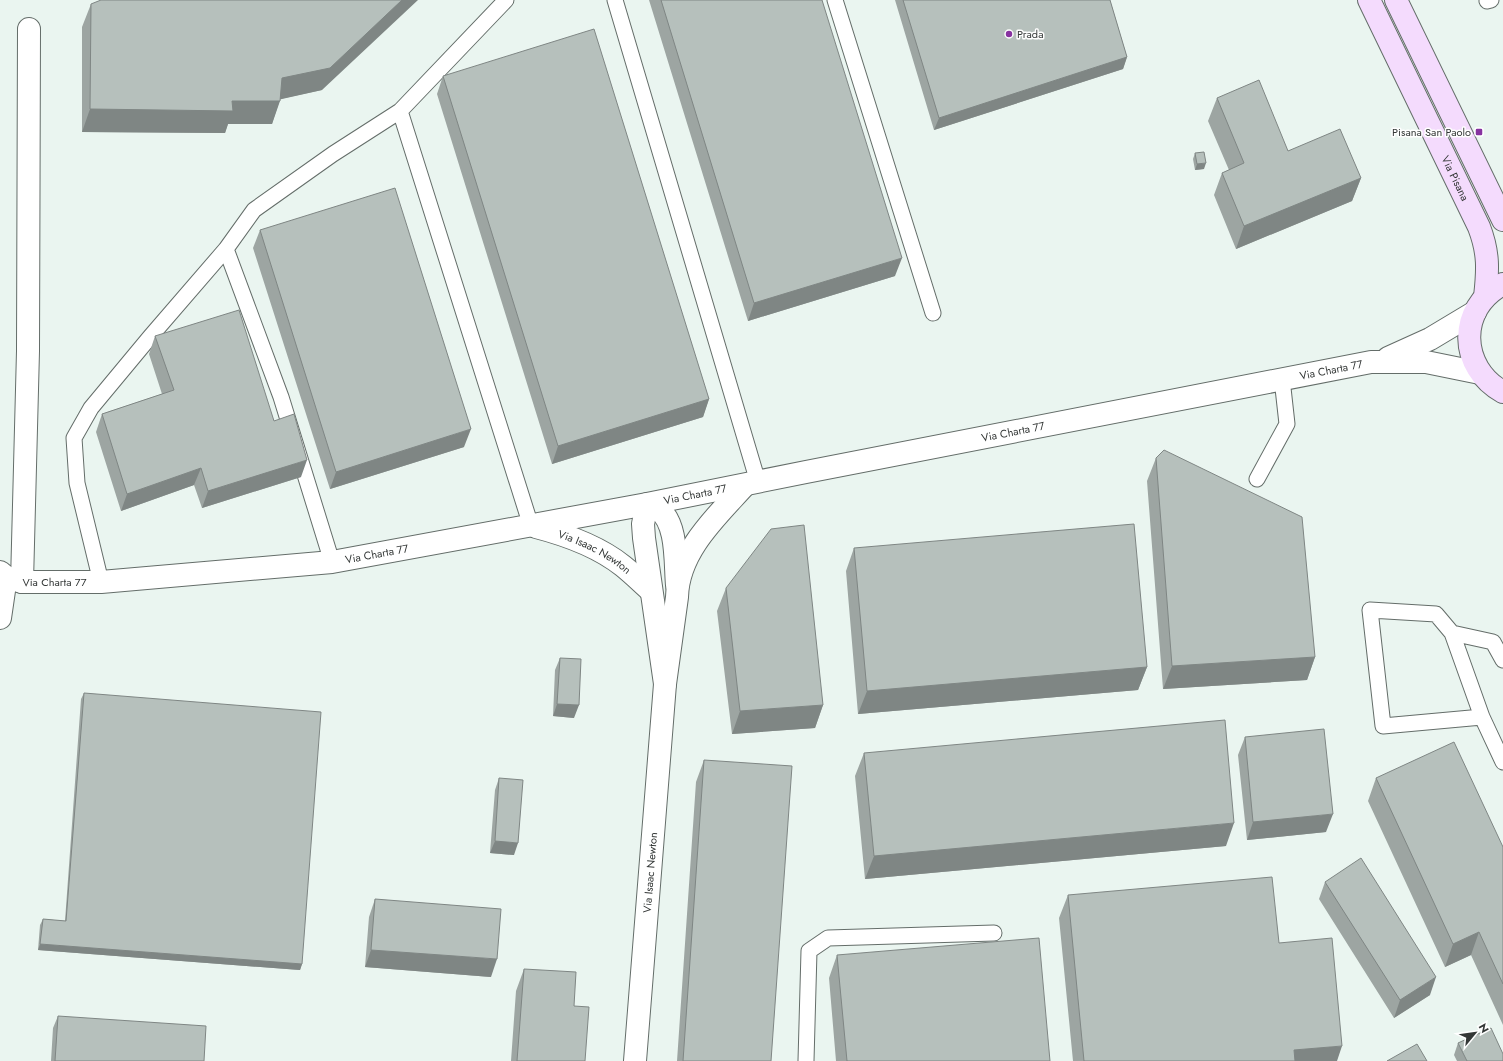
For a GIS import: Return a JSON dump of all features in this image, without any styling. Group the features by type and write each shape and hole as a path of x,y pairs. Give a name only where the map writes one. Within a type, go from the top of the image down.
{"main road":[{"name":"Via Pisana","path":"1369,0 1484,240 1488,260 1480,305 1469,331 1470,351 1480,373 1495,388 1503,392"},
{"path":"1396,0 1503,220"},
{"path":"1480,305 1496,288 1503,284"}],"street":[{"path":"0,618 9,577 28,351 29,29"},
{"name":"Via Charta 77","path":"1379,361 1430,339 1480,305"},
{"name":"Via Charta 77","path":"9,577 101,582 332,562 647,504 1379,361 1426,362 1480,373"},
{"name":"Via Isaac Newton","path":"677,585 687,559 698,539 752,483"},
{"name":"Via Isaac Newton","path":"635,1061 665,684 677,596 673,531 669,522 659,509 647,504 643,524 651,591 665,684"},
{"name":"Via Isaac Newton","path":"531,526 566,536 600,551 624,566 651,591"}],"lane":[{"path":"101,582 77,483 74,438 91,408 226,249 254,210 333,154 400,111 506,0"},
{"path":"615,0 752,483"},
{"path":"835,0 933,313"},
{"path":"400,111 531,526"},
{"path":"226,249 281,397 332,562"},
{"path":"1257,479 1287,424 1282,379"},
{"path":"1482,717 1382,726 1370,610 1436,614 1452,633 1482,717 1503,762"},
{"path":"1452,633 1493,642 1503,660"},
{"path":"806,1061 809,951 828,938 994,933"}],"building":[{"path":"101,0 402,0 330,68 282,78 280,101 232,101 233,111 90,109 91,4"},
{"path":"661,0 822,0 902,258 754,303"},
{"name":"Prada","path":"903,0 1110,0 1127,57 939,118"},
{"path":"594,29 709,399 558,446 443,76"},
{"path":"1259,80 1288,151 1340,129 1361,178 1244,226 1222,173 1244,163 1217,98"},
{"path":"1204,152 1206,163 1197,164 1195,153"},
{"path":"395,188 471,429 336,472 260,230"},
{"path":"239,310 274,421 294,414 307,460 208,491 201,468 127,494 102,414 174,390 155,336"},
{"path":"1164,450 1302,517 1315,657 1172,666 1156,458"},
{"path":"1134,524 1147,667 867,691 854,548"},
{"path":"804,525 823,705 740,711 726,588 771,529"},
{"path":"560,658 581,659 579,705 557,704"},
{"path":"84,693 321,712 302,964 40,944 43,919 66,921"},
{"path":"1225,720 1234,823 874,856 864,753"},
{"path":"1324,729 1333,814 1253,822 1245,737"},
{"path":"1454,742 1503,847 1503,984 1479,932 1453,944 1376,778"},
{"path":"704,760 792,766 771,1061 683,1061"},
{"path":"499,778 523,780 518,843 495,841"},
{"path":"1361,858 1436,977 1400,1000 1325,882"},
{"path":"1272,877 1279,943 1332,938 1342,1046 1294,1050 1295,1061 1084,1061 1068,895"},
{"path":"375,899 501,909 497,959 371,950"},
{"path":"1039,938 1050,1061 847,1061 837,955"},
{"path":"524,969 576,972 574,1006 589,1007 585,1061 517,1061"},
{"path":"58,1016 206,1026 204,1061 55,1061"},
{"path":"1491,1028 1503,1054 1503,1061 1467,1061 1458,1043"},
{"path":"1417,1044 1427,1061 1387,1061"}],"place":[{"name":"Prada","path":"1009,34"},
{"name":"Pisana San Paolo","path":"1479,132"}]}
